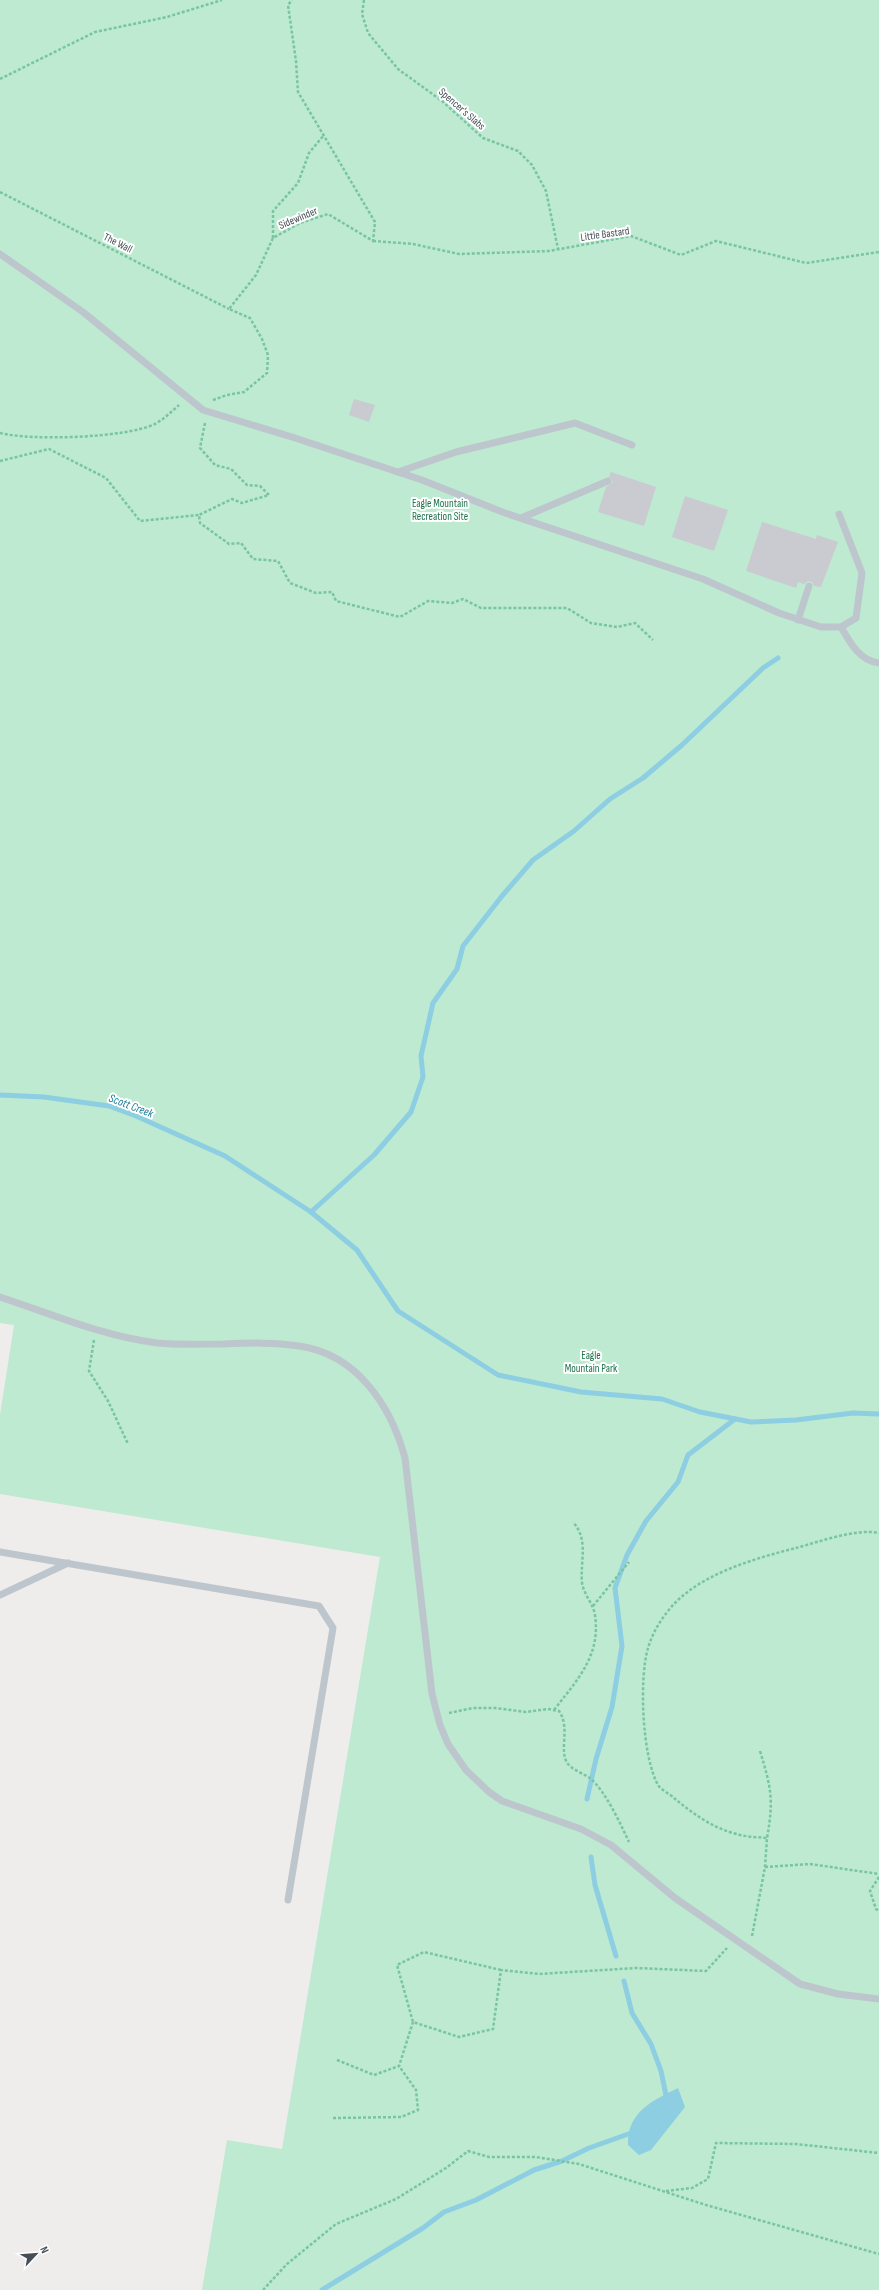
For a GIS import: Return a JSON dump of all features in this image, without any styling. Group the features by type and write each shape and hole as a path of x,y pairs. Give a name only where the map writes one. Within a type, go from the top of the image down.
{"lane":[{"path":"0,254 83,312 152,366 202,410 292,437 398,472 521,518 703,580 798,620 821,627 841,628 856,618 862,573 839,514"},
{"path":"398,472 456,452 575,423 632,445"},
{"path":"521,518 608,481"},
{"path":"798,620 809,586"},
{"path":"841,628 853,647 870,662 879,663"},
{"path":"0,1297 96,1330 159,1343 274,1344 300,1346 332,1356 350,1367 372,1389 389,1414 399,1436 405,1458 432,1694 437,1716 448,1744 458,1760 489,1792 502,1801 581,1828 611,1845 675,1898 736,1938 800,1984 838,1994 879,1999"},
{"path":"0,1552 319,1606 333,1628 288,1900"},
{"path":"0,1596 68,1563"}],"path":[{"path":"0,79 95,32 167,17 222,0"},
{"path":"292,0 288,5 296,61 298,92 375,222 373,241"},
{"name":"Spencer's Slabs","path":"362,0 362,14 368,33 398,69 442,100 483,138 518,151 532,165 546,191 558,249"},
{"path":"273,238 273,211 298,183 309,153 324,135"},
{"name":"The Wall","path":"0,192 229,309"},
{"name":"Sidewinder","path":"229,309 256,274 273,238 300,223 328,214 373,241"},
{"name":"Little Bastard","path":"373,241 413,244 459,254 558,249 631,236 681,255 716,241 806,263 879,252"},
{"path":"0,461 49,449 106,478 140,521 199,515 232,499 242,503 269,495 260,486 246,485 231,469 215,465 200,448 205,422 202,410 215,399 244,392 267,373 268,356 258,332 250,318 229,309"},
{"path":"0,434 32,437 120,434 154,424 166,417 186,397"},
{"path":"199,515 200,523 229,544 241,544 253,559 278,561 290,583 316,594 332,592 336,600 400,617 428,601 452,603 463,599 481,608 567,608 591,623 617,627 635,623 653,640"},
{"path":"96,1330 89,1371 108,1401 128,1444"},
{"path":"554,1710 576,1683 596,1643 593,1606 582,1584 583,1538 580,1530 573,1522"},
{"path":"767,1838 736,1834 697,1816 659,1785 648,1754 644,1709 643,1679 648,1648 661,1620 677,1601 698,1585 731,1568 760,1557 819,1542 869,1531 879,1533"},
{"path":"593,1606 629,1562"},
{"path":"437,1716 473,1708 495,1708 526,1712 559,1711 563,1717 565,1758 568,1765 591,1779 598,1788 622,1827 631,1848"},
{"path":"750,1948 765,1867 767,1838 771,1814 771,1789 760,1751"},
{"path":"765,1867 810,1864 879,1875 870,1892 876,1909 879,1911"},
{"path":"399,2066 413,2022 397,1965 424,1952 501,1970 539,1974 636,1968 706,1971 736,1938"},
{"path":"413,2022 459,2037 493,2029 501,1970"},
{"path":"337,2060 374,2075 399,2066"},
{"path":"333,2118 401,2117 418,2110 416,2090 399,2066"},
{"path":"663,2192 692,2188 708,2179 716,2143 796,2144 879,2153"},
{"path":"263,2290 287,2264 336,2224 396,2199 446,2168 468,2151 489,2156 536,2157 579,2164 706,2205 879,2254"}],"green space":[{"name":"Eagle Mountain Recreation Site","path":"0,0 879,0 879,2290 202,2290 227,2140 282,2149 380,1557 0,1494 0,1415 14,1325 0,1323"}],"water":[{"path":"678,2088 685,2107 651,2150 639,2155 628,2145 632,2124 643,2109 650,2103"}],"building":[{"path":"354,399 375,405 369,422 349,415"},
{"path":"611,472 656,487 644,526 598,512 606,487 613,482 609,476"},
{"path":"685,496 728,510 714,551 672,537"},
{"path":"762,522 816,539 817,535 838,542 821,587 814,586 812,582 808,581 804,584 798,582 796,588 746,571"}],"waterway":[{"path":"311,1212 374,1155 411,1112 423,1077 421,1056 433,1003 457,969 463,946 502,896 533,860 574,831 610,799 643,778 682,745 763,668 778,658"},
{"name":"Scott Creek","path":"0,1095 44,1097 109,1106 136,1116 225,1156 311,1212 357,1250 398,1311 498,1375 581,1392 662,1399 700,1412 751,1422 796,1420 853,1413 879,1414"},
{"path":"587,1799 596,1759 612,1707 622,1646 615,1588 627,1555 646,1521 678,1482 688,1455 735,1419"},
{"path":"591,1857 595,1885 616,1956"},
{"path":"624,1981 632,2013 651,2044 661,2071 667,2100"},
{"path":"322,2290 423,2228 444,2212 476,2200 534,2170 562,2161 589,2148 634,2132"}],"park label":[{"name":"Eagle Mountain Park","path":"591,1361"}]}
